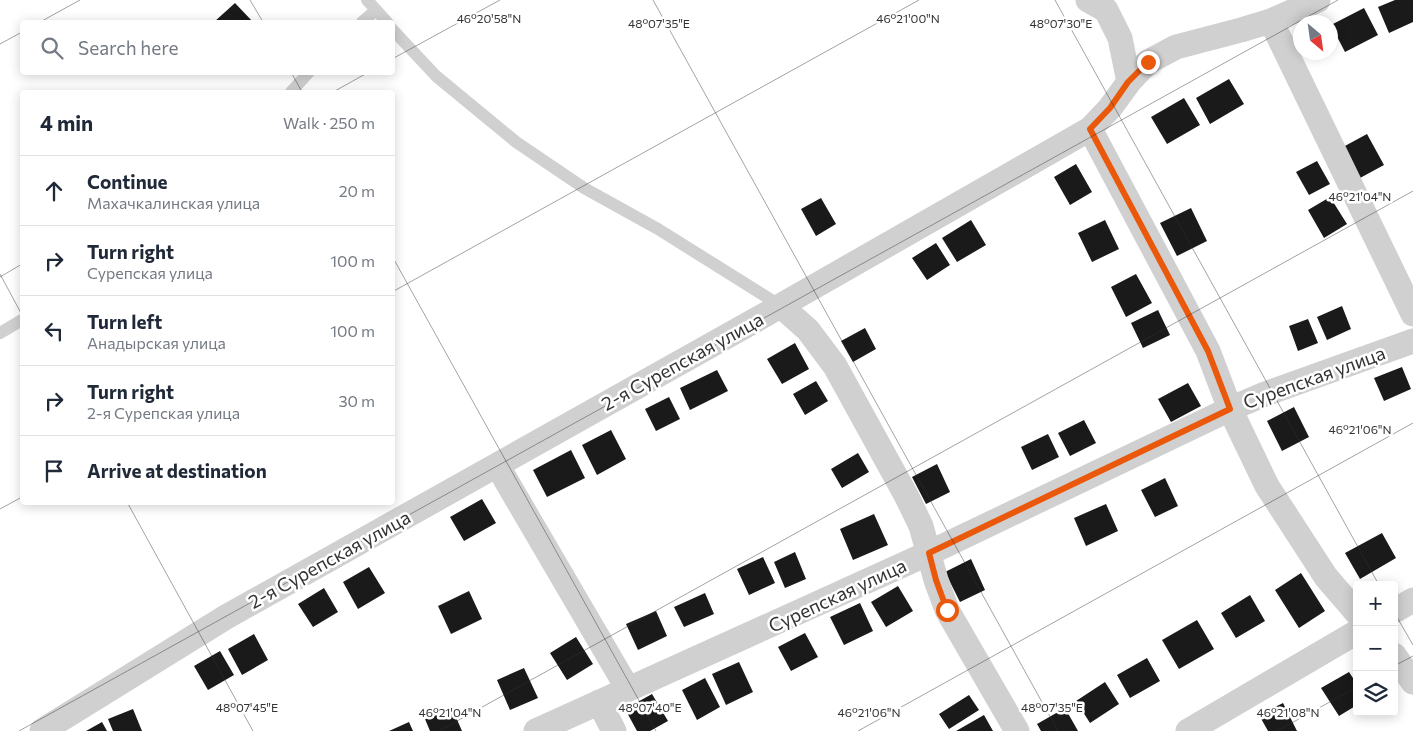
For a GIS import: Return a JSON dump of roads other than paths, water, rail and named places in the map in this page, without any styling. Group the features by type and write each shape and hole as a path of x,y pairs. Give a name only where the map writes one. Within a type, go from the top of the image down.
{"street":[{"path":"1088,0 1106,10 1120,38 1128,82"},
{"name":"2-я Сурепская улица","path":"42,731 226,617 781,306 1090,129 1110,108 1128,82 1148,62 1176,47 1241,30 1318,0"},
{"path":"1270,20 1413,314"},
{"path":"1090,129 1208,351 1230,409 1267,486 1326,577 1353,608"},
{"path":"781,306 808,330 834,366 921,526 936,580 947,610 1017,731"},
{"name":"Сурепская улица","path":"536,731 929,553 1230,409 1265,394 1413,341"},
{"path":"497,465 628,690"},
{"path":"1398,609 1413,600"},
{"path":"1203,727 1353,634"},
{"path":"1398,660 1413,682"},
{"path":"599,702 614,731"}],"lane":[{"path":"367,0 385,20"},
{"path":"364,20 376,10"},
{"path":"395,32 436,76 516,142 584,188 658,229 781,306"},
{"path":"293,90 305,75"},
{"path":"0,333 20,321"}]}
